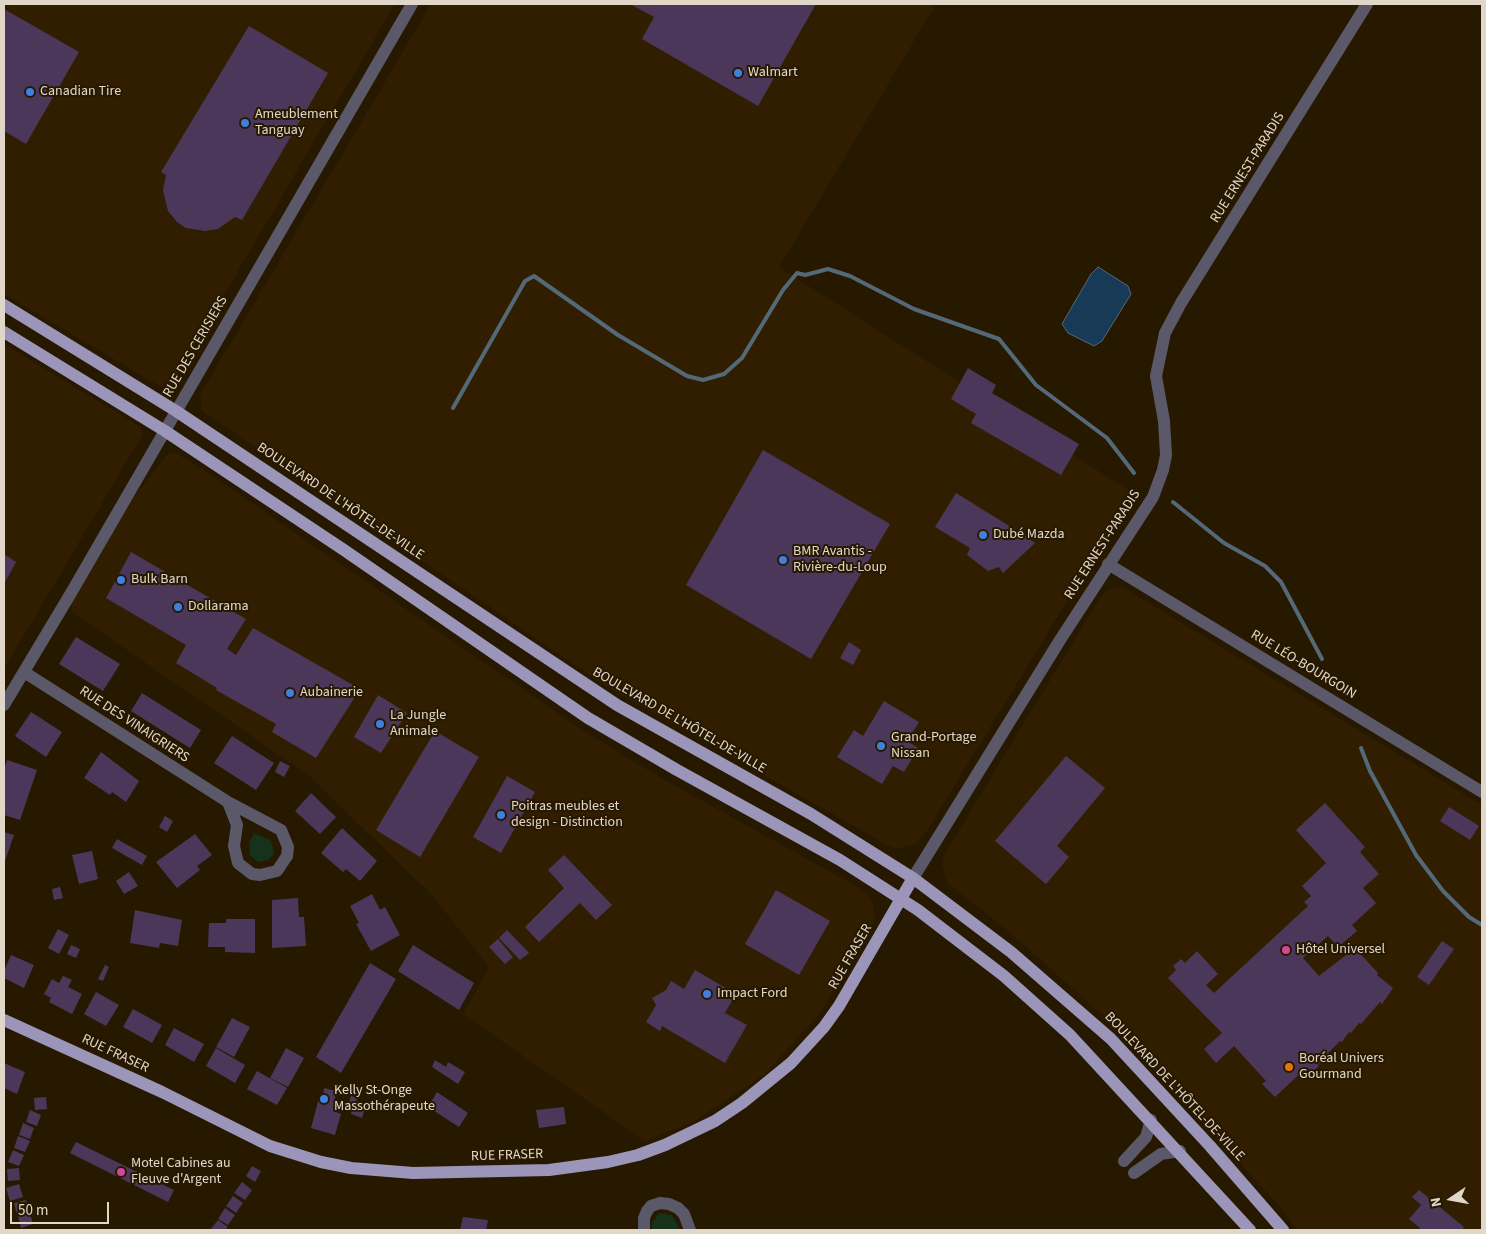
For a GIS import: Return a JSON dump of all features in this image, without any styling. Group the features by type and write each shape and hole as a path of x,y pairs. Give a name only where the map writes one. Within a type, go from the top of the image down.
{"main road":[{"name":"BOULEVARD DE L'HÔTEL-DE-VILLE","path":"4,305 176,411 617,705 811,814 913,878 1011,952 1111,1039 1217,1153 1283,1230"},
{"path":"4,332 165,431 344,550 588,718 677,770 804,839 901,898 968,948 1039,1006 1094,1059 1250,1230"},
{"name":"RUE FRASER","path":"4,1020 154,1088 255,1139 293,1154 351,1168 385,1173 549,1170 608,1162 638,1155 692,1133 742,1103 790,1063 824,1027 858,975 913,878"}],"street":[{"name":"RUE DES CERISIERS","path":"4,705 412,4"},
{"name":"RUE ERNEST-PARADIS","path":"913,878 1108,564 1147,508 1163,470 1165,436 1156,376 1165,333 1368,4"},
{"name":"RUE LÉO-BOURGOIN","path":"1108,564 1482,792"},
{"name":"RUE DES VINAIGRIERS","path":"24,672 228,802 281,830 288,847 287,856 277,871 260,876 244,869 238,863 234,846 238,825 228,802"},
{"path":"1124,1161 1146,1136 1151,1120"},
{"path":"1134,1173 1161,1154 1180,1152"},
{"path":"644,1230 644,1218 647,1211 651,1206 660,1203 678,1208 684,1214 690,1230"}],"shaded area":[{"path":"4,4 395,4 173,382 167,386 161,387 4,294"},
{"path":"431,4 936,4 779,267 1133,493 927,831 916,844 898,849 889,846 606,686 202,411 200,395"},
{"path":"4,344 141,427 143,434 4,669"},
{"path":"172,452 208,473 581,729 656,775 858,887 868,895 872,902 875,916 870,932 818,1015 764,1075 693,1122 645,1141 463,1014 489,967 431,894 308,775 72,612 71,593 107,531 166,456"},
{"path":"1116,587 1124,588 1482,805 1482,1230 1297,1230 1283,1210 1109,1021 1007,930 947,883 942,864 945,853 1100,598 1107,590"}],"green space":[{"path":"254,833 270,840 274,854 268,860 258,862 250,855 249,843"},
{"path":"659,1213 672,1215 680,1230 652,1230 652,1223"}],"water":[{"path":"1098,267 1128,286 1131,294 1102,341 1094,346 1068,333 1062,324 1091,274"}],"building":[{"name":"Walmart","path":"630,4 816,4 758,106 642,39 654,17"},
{"name":"Canadian Tire","path":"4,9 79,52 26,144 4,131"},
{"name":"Ameublement Tanguay","path":"249,26 328,73 242,220 235,217 218,229 205,231 186,228 177,222 168,211 163,190 166,175 161,172"},
{"path":"968,368 996,385 992,393 1079,444 1061,475 971,423 976,414 951,399"},
{"path":"763,450 890,524 811,659 686,585"},
{"path":"956,493 1035,543 1003,573 999,567 988,571 967,555 970,548 935,527"},
{"path":"131,552 246,619 227,649 236,655 253,628 360,689 316,758 272,732 276,724 216,690 217,688 176,663 186,645 106,598"},
{"path":"4,554 16,562 4,584"},
{"path":"76,637 120,664 103,691 59,664"},
{"path":"849,642 861,650 853,665 840,658"},
{"path":"142,693 201,730 190,748 131,711"},
{"path":"378,695 407,713 381,753 354,737"},
{"path":"884,701 919,722 907,741 918,748 904,772 893,766 882,784 837,757 854,730 863,736"},
{"path":"31,712 62,732 46,757 15,736"},
{"path":"435,731 479,757 420,857 376,830"},
{"path":"232,736 274,763 256,790 214,763"},
{"path":"101,752 139,781 126,802 112,792 110,795 84,778"},
{"path":"1066,756 1105,788 1057,846 1069,857 1046,884 995,841"},
{"path":"7,760 37,770 20,820 4,815 4,769"},
{"path":"280,761 290,766 284,777 275,772"},
{"path":"507,776 535,792 501,853 473,837"},
{"path":"311,793 336,817 320,834 295,811"},
{"name":"Hôtel Universel","path":"1325,803 1365,847 1360,852 1379,874 1363,888 1376,903 1352,925 1357,931 1338,947 1328,936 1303,958 1319,976 1355,948 1378,973 1377,975 1393,988 1382,1004 1380,1002 1361,1024 1359,1023 1351,1033 1349,1032 1342,1042 1340,1041 1330,1051 1319,1066 1312,1072 1307,1067 1275,1097 1262,1084 1266,1081 1234,1046 1216,1063 1204,1049 1222,1033 1168,978 1176,970 1173,966 1181,959 1185,963 1197,951 1218,974 1206,985 1214,993 1308,906 1304,902 1311,896 1302,886 1326,863 1296,830"},
{"path":"1449,807 1479,826 1470,840 1440,821"},
{"path":"165,816 173,821 167,832 159,827"},
{"path":"342,828 377,861 360,881 346,869 343,872 321,853"},
{"path":"4,832 14,835 4,864"},
{"path":"195,834 212,855 197,866 200,870 177,888 156,862"},
{"path":"117,839 147,856 142,865 112,848"},
{"path":"92,851 98,879 79,884 72,855"},
{"path":"564,855 612,905 596,920 580,903 539,942 525,927 564,888 548,870"},
{"path":"129,872 138,886 124,894 116,881"},
{"path":"60,887 63,898 54,900 52,889"},
{"path":"776,890 830,921 799,975 745,944"},
{"path":"372,894 380,910 385,907 400,935 371,951 356,924 359,923 350,906"},
{"path":"298,898 299,917 304,917 306,946 272,948 272,900"},
{"path":"135,910 182,920 178,946 160,943 159,948 130,943"},
{"path":"226,919 255,919 255,953 225,952 225,947 208,947 209,923 226,923"},
{"path":"58,929 69,935 59,954 48,948"},
{"path":"507,930 529,953 520,960 499,938"},
{"path":"498,939 513,957 505,964 489,947"},
{"path":"1442,941 1454,949 1429,985 1417,977"},
{"path":"71,945 80,949 76,958 67,954"},
{"path":"413,945 474,983 459,1010 398,971"},
{"path":"11,955 34,965 24,988 4,978 4,971"},
{"path":"370,963 396,979 341,1073 316,1057"},
{"path":"105,965 109,967 103,981 98,979"},
{"path":"695,970 736,994 725,1013 747,1025 725,1063 662,1026 660,1031 646,1022 656,1005 652,998 666,990 671,981 684,989"},
{"path":"63,976 72,980 68,987 82,994 72,1014 49,1002 51,998 44,994 52,979 59,983"},
{"path":"96,992 119,1005 106,1026 84,1014"},
{"path":"133,1009 162,1025 152,1043 123,1027"},
{"path":"232,1018 250,1027 234,1057 216,1047"},
{"path":"174,1028 204,1044 194,1062 165,1045"},
{"path":"216,1048 245,1065 235,1083 206,1066"},
{"path":"286,1048 304,1058 288,1087 270,1078"},
{"path":"435,1060 446,1067 448,1062 465,1072 458,1084 432,1067"},
{"path":"4,1063 25,1072 17,1094 4,1088"},
{"path":"257,1071 287,1088 277,1105 247,1089"},
{"path":"324,1088 336,1091 333,1111 341,1114 335,1135 311,1128 320,1094 323,1095"},
{"path":"437,1092 468,1113 459,1127 428,1107"},
{"path":"351,1096 357,1098 356,1101 366,1104 362,1118 351,1114 352,1109 347,1108"},
{"path":"46,1097 47,1109 35,1110 34,1098"},
{"path":"564,1107 566,1124 539,1128 536,1110"},
{"path":"30,1110 41,1115 37,1126 26,1122"},
{"path":"23,1123 34,1128 30,1139 19,1135"},
{"path":"18,1136 30,1141 25,1152 14,1148"},
{"path":"76,1142 174,1190 168,1202 70,1153"},
{"path":"13,1150 24,1155 19,1166 8,1162"},
{"path":"252,1166 261,1171 255,1182 246,1176"},
{"path":"19,1168 20,1180 8,1181 7,1169"},
{"path":"242,1182 252,1190 245,1200 234,1193"},
{"path":"19,1184 23,1197 10,1201 6,1188"},
{"path":"1419,1190 1464,1227 1462,1230 1419,1230 1420,1228 1409,1219 1421,1205 1412,1197"},
{"path":"233,1196 243,1203 236,1213 226,1206"},
{"path":"26,1200 29,1211 17,1215 14,1203"},
{"path":"225,1208 235,1215 228,1225 218,1219"},
{"path":"30,1213 33,1224 21,1228 18,1216"},
{"path":"463,1217 488,1220 486,1230 460,1230"},
{"path":"218,1220 228,1227 225,1230 210,1230"}],"waterway":[{"path":"453,408 525,281 534,276 618,335 687,376 703,380 724,374 742,358 783,290 797,273 805,275 828,269 850,276 914,309 999,339 1036,385 1107,438 1134,473"},
{"path":"1173,502 1224,543 1265,566 1281,582 1322,659"},
{"path":"1361,748 1370,771 1416,855 1443,891 1469,917 1482,925"}],"place":[{"name":"Walmart","path":"738,73"},
{"name":"Canadian Tire","path":"30,92"},
{"name":"Ameublement Tanguay","path":"245,123"},
{"name":"Dubé Mazda","path":"983,535"},
{"name":"BMR Avantis - Rivière-du-Loup","path":"783,560"},
{"name":"Bulk Barn","path":"121,580"},
{"name":"Dollarama","path":"178,607"},
{"name":"Aubainerie","path":"290,693"},
{"name":"La Jungle Animale","path":"380,724"},
{"name":"Grand-Portage Nissan","path":"881,746"},
{"name":"Poitras meubles et design - Distinction","path":"501,815"},
{"name":"Hôtel Universel","path":"1286,950"},
{"name":"Impact Ford","path":"707,994"},
{"name":"Boréal Univers Gourmand","path":"1289,1067"},
{"name":"Kelly St-Onge Massothérapeute","path":"324,1099"},
{"name":"Motel Cabines au Fleuve d'Argent","path":"121,1172"}]}
